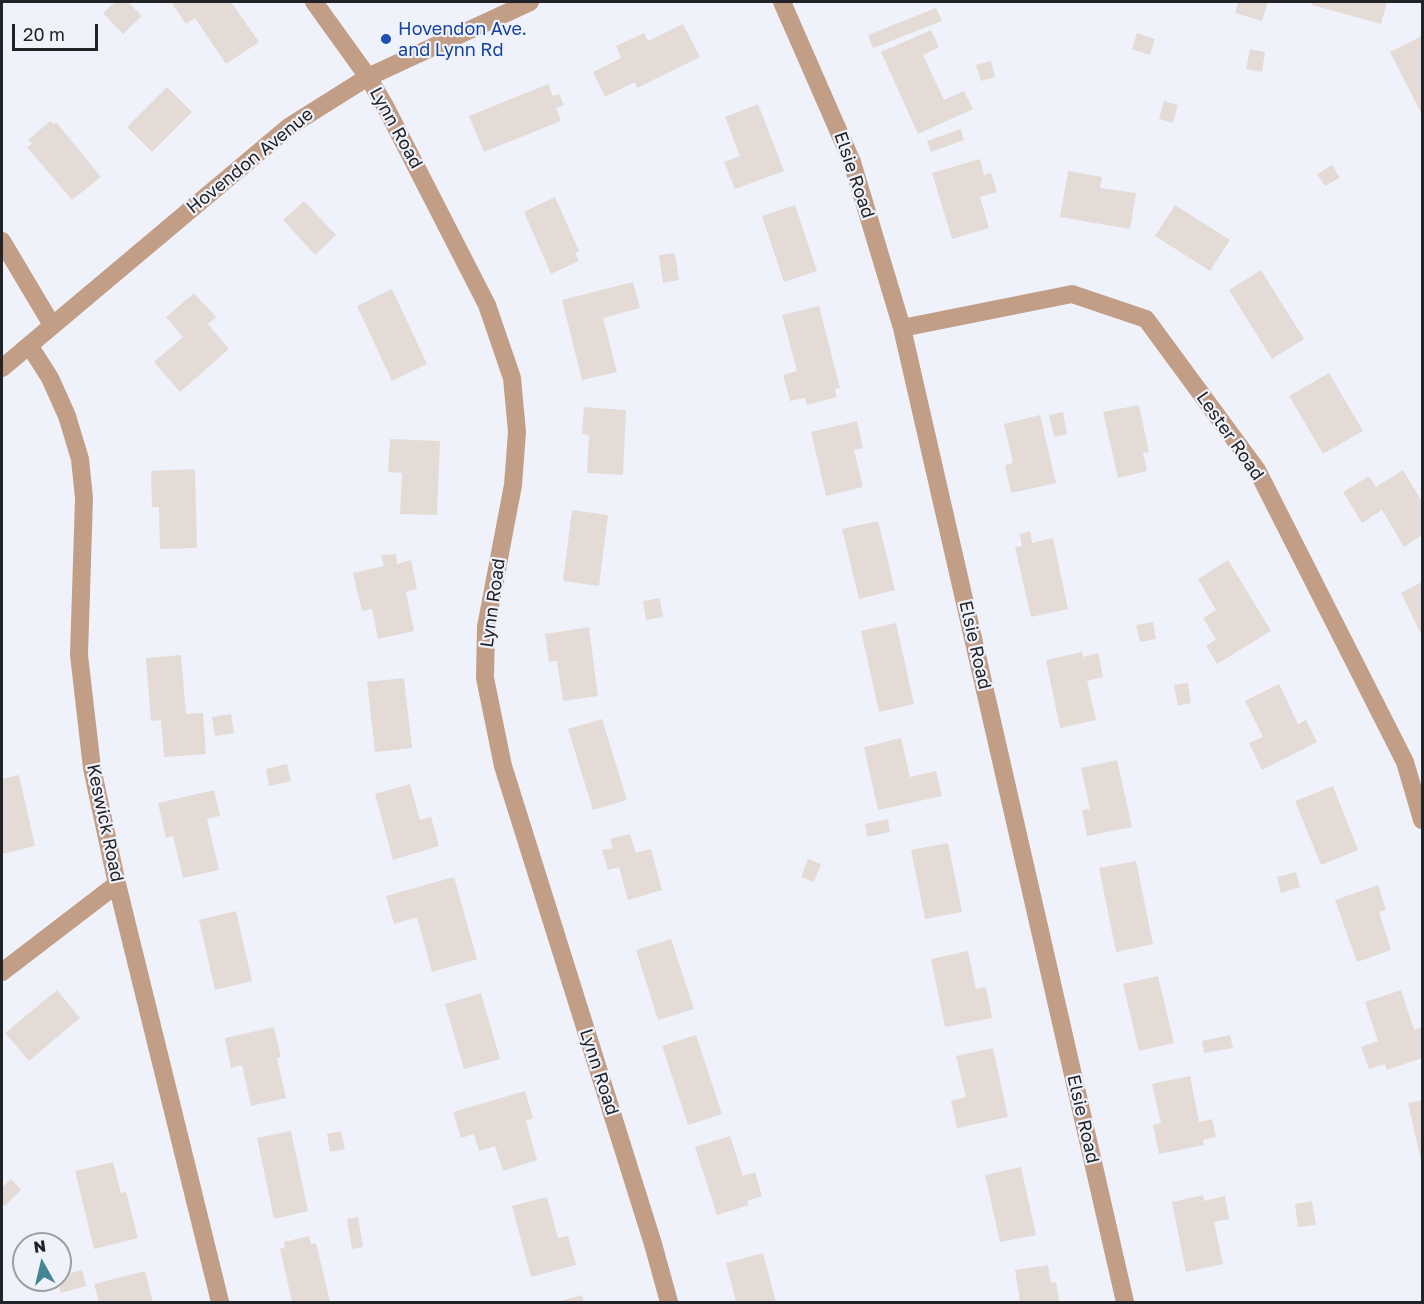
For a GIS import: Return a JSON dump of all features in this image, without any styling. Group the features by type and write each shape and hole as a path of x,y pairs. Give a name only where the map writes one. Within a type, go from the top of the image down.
{"street":[{"name":"Lynn Road","path":"314,2 368,76 482,295 512,378 517,432 513,485 486,627 485,678 503,766 653,1244 669,1302"},
{"name":"Hovendon Avenue","path":"2,368 290,126 368,76 530,2"},
{"name":"Elsie Road","path":"782,2 852,162 902,328 1125,1302"},
{"path":"2,241 52,325"},
{"name":"Lester Road","path":"902,328 1072,294 1146,319 1257,470 1405,762 1422,820"},
{"name":"Keswick Road","path":"29,345 50,378 67,416 80,459 84,498 79,655 92,768 117,884 220,1302"},
{"path":"2,972 117,884"}],"building":[{"path":"115,2 128,2 142,16 123,34 103,13"},
{"path":"171,2 231,2 259,42 226,64 195,18 186,24"},
{"path":"1238,2 1268,2 1262,21 1235,13"},
{"path":"1313,2 1387,2 1381,24 1312,5"},
{"path":"936,8 942,21 873,48 868,35"},
{"path":"683,24 700,57 637,88 635,82 605,97 593,72 621,58 616,46 644,33 648,41"},
{"path":"931,30 939,47 923,55 944,100 964,91 973,109 918,134 881,52"},
{"path":"1137,33 1155,39 1150,55 1132,49"},
{"path":"1422,36 1422,112 1421,113 1390,52"},
{"path":"1250,49 1265,52 1262,72 1246,69"},
{"path":"991,61 995,77 981,81 976,65"},
{"path":"548,84 553,96 559,94 564,105 556,108 561,121 484,152 469,116"},
{"path":"167,87 192,112 152,152 127,127"},
{"path":"1164,101 1178,105 1173,123 1159,119"},
{"path":"758,104 784,171 735,189 724,162 740,156 725,117"},
{"path":"50,121 53,124 57,123 101,177 72,200 27,147 32,144 28,140"},
{"path":"961,129 964,140 931,152 927,141"},
{"path":"980,159 984,175 991,173 997,192 980,197 989,228 952,239 932,173"},
{"path":"1332,165 1340,178 1325,186 1317,174"},
{"path":"1068,171 1102,177 1100,188 1136,193 1130,229 1060,217"},
{"path":"555,197 579,251 575,253 579,261 551,274 524,212"},
{"path":"304,201 336,235 315,255 283,220"},
{"path":"795,205 817,271 784,282 762,216"},
{"path":"1175,205 1230,240 1210,271 1155,236"},
{"path":"675,253 679,280 663,283 659,255"},
{"path":"1261,270 1304,339 1272,359 1229,290"},
{"path":"633,282 640,308 603,318 617,372 582,380 562,300"},
{"path":"392,289 427,364 392,381 357,306"},
{"path":"194,293 216,317 208,324 229,349 180,392 154,362 183,337 166,317"},
{"path":"819,306 840,388 835,389 837,397 807,405 805,398 790,401 783,375 797,371 782,315"},
{"path":"1329,373 1363,431 1323,454 1289,396"},
{"path":"1139,405 1149,452 1143,453 1147,471 1118,478 1103,412"},
{"path":"584,407 626,410 623,475 587,473 589,435 582,434"},
{"path":"1063,412 1067,434 1054,437 1049,415"},
{"path":"1040,415 1056,483 1011,493 1005,465 1013,463 1004,424"},
{"path":"857,421 863,448 854,450 863,487 826,496 811,432"},
{"path":"390,439 440,441 437,515 400,514 402,473 388,472"},
{"path":"195,469 197,548 160,549 159,507 152,507 151,471"},
{"path":"1403,470 1422,502 1422,535 1404,547 1382,510 1362,523 1343,492 1369,476 1376,487"},
{"path":"572,510 608,515 599,586 563,581"},
{"path":"878,521 895,590 859,599 842,529"},
{"path":"1030,531 1032,543 1053,538 1068,609 1031,617 1015,547 1022,546 1020,534"},
{"path":"396,554 397,564 411,560 417,589 406,592 414,631 378,639 372,609 362,611 353,573 384,566 381,555"},
{"path":"1228,560 1271,631 1217,664 1206,646 1216,639 1203,618 1216,610 1198,579"},
{"path":"1422,582 1422,636 1401,593"},
{"path":"660,598 663,617 646,620 643,601"},
{"path":"1153,622 1156,639 1140,642 1136,625"},
{"path":"896,623 914,704 879,712 861,631"},
{"path":"589,627 598,696 563,701 557,661 549,662 545,634"},
{"path":"1082,652 1083,657 1098,653 1103,677 1087,681 1096,720 1060,728 1046,660"},
{"path":"181,655 186,714 203,713 206,754 164,757 161,720 151,721 146,658"},
{"path":"404,678 412,748 375,752 367,682"},
{"path":"1188,683 1191,703 1178,706 1174,685"},
{"path":"1279,684 1298,724 1306,720 1317,742 1262,770 1249,743 1263,737 1245,701"},
{"path":"231,714 234,733 215,736 212,717"},
{"path":"602,719 627,800 593,810 568,729"},
{"path":"901,738 910,777 936,771 942,796 878,810 864,747"},
{"path":"1117,760 1132,827 1087,836 1082,810 1090,809 1081,768"},
{"path":"287,764 291,781 269,786 266,769"},
{"path":"19,775 35,846 2,854 2,779"},
{"path":"410,784 420,820 431,817 439,846 393,860 375,794"},
{"path":"1333,786 1358,850 1321,865 1295,801"},
{"path":"214,790 220,816 207,819 219,870 183,878 173,836 166,838 158,803"},
{"path":"888,819 890,832 867,837 865,824"},
{"path":"630,834 636,853 651,849 662,890 628,900 619,867 608,870 602,850 613,848 610,839"},
{"path":"948,843 962,912 925,919 911,850"},
{"path":"808,859 821,864 814,882 801,877"},
{"path":"1136,861 1153,944 1116,952 1099,868"},
{"path":"1296,872 1300,887 1281,893 1277,877"},
{"path":"454,877 477,959 432,972 417,917 394,924 386,896"},
{"path":"1378,885 1386,910 1379,912 1391,950 1357,962 1335,900"},
{"path":"236,911 252,981 215,990 199,920"},
{"path":"671,939 694,1009 658,1020 636,950"},
{"path":"968,951 976,989 986,987 992,1018 945,1027 931,959"},
{"path":"1158,976 1174,1043 1139,1051 1123,984"},
{"path":"57,990 80,1018 29,1061 5,1033"},
{"path":"1401,990 1414,1030 1422,1027 1422,1058 1387,1070 1385,1064 1369,1069 1361,1047 1378,1041 1365,1002"},
{"path":"481,993 500,1059 464,1069 445,1004"},
{"path":"274,1027 281,1057 277,1058 286,1098 251,1106 242,1065 231,1068 225,1038"},
{"path":"696,1035 722,1114 688,1125 662,1046"},
{"path":"1230,1035 1233,1048 1204,1053 1202,1041"},
{"path":"993,1048 1008,1117 957,1128 951,1101 966,1097 956,1056"},
{"path":"1190,1076 1199,1122 1212,1119 1216,1137 1203,1140 1204,1145 1159,1154 1153,1125 1161,1123 1152,1084"},
{"path":"525,1091 533,1118 526,1121 537,1160 503,1171 495,1146 479,1151 474,1134 461,1138 453,1112"},
{"path":"1422,1100 1422,1165 1408,1103"},
{"path":"291,1131 308,1211 274,1219 257,1138"},
{"path":"341,1131 345,1149 330,1152 327,1134"},
{"path":"730,1136 743,1176 755,1172 762,1196 747,1201 749,1205 717,1215 695,1147"},
{"path":"113,1162 121,1193 126,1192 138,1238 94,1249 75,1171"},
{"path":"1021,1167 1036,1235 1000,1242 985,1175"},
{"path":"11,1179 21,1190 5,1206 2,1203 2,1188"},
{"path":"1203,1195 1204,1201 1225,1196 1229,1219 1214,1222 1223,1264 1186,1272 1172,1202"},
{"path":"547,1197 558,1238 568,1236 576,1265 531,1277 512,1206"},
{"path":"1312,1201 1316,1225 1298,1227 1295,1204"},
{"path":"358,1217 363,1247 352,1249 347,1219"},
{"path":"309,1236 311,1244 316,1243 330,1302 292,1302 280,1249 285,1247 284,1242"},
{"path":"763,1253 776,1302 736,1302 726,1263"},
{"path":"1048,1265 1051,1283 1056,1282 1059,1302 1020,1302 1015,1270"},
{"path":"82,1270 86,1286 72,1290 72,1273"},
{"path":"145,1271 153,1302 99,1302 94,1284"},
{"path":"582,1295 584,1302 557,1302"}],"place":[{"name":"Hovendon Ave. and Lynn Rd","path":"386,39"}]}
